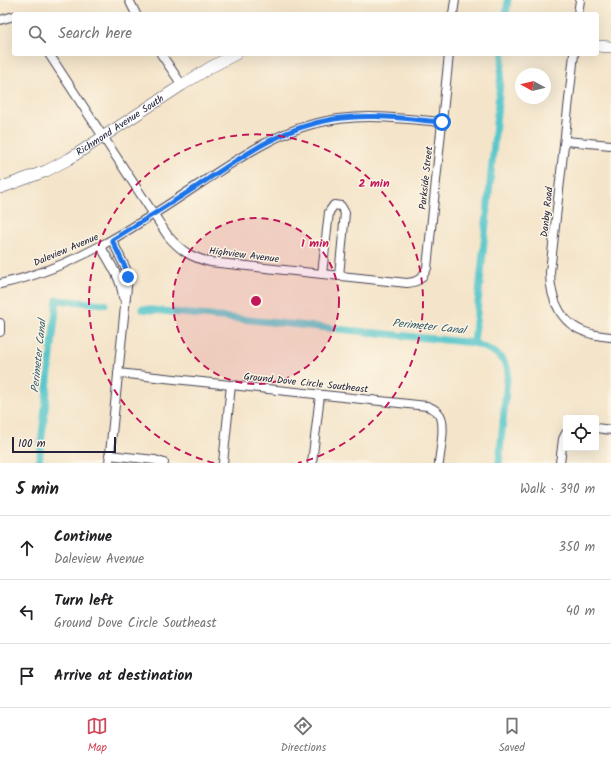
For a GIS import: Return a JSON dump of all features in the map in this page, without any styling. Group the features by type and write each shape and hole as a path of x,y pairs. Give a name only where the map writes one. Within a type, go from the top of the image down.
{"street":[{"path":"129,0 135,12"},
{"path":"453,12 455,0"},
{"path":"578,12 580,0"},
{"path":"0,20 12,17"},
{"path":"599,46 611,47"},
{"name":"Highview Avenue","path":"50,56 168,236 184,252 193,257 210,262 407,283 415,283 422,278"},
{"path":"162,56 182,85"},
{"name":"Richmond Avenue South","path":"0,188 58,165 104,137 182,85 232,56"},
{"name":"Parkside Street","path":"422,278 427,268 449,56"},
{"name":"Danby Road","path":"574,56 550,272 552,294 560,312 575,327 593,335 611,337"},
{"name":"Daleview Avenue","path":"0,284 26,278 72,261 101,247 250,151 267,141 299,128 334,119 365,116 403,117 442,122"},
{"path":"565,141 611,145"},
{"path":"322,274 330,212 334,205 342,206 345,214 339,276"},
{"path":"112,240 126,269 128,277 109,459 155,460 164,463"},
{"path":"101,247 118,277 125,304"},
{"path":"0,323 0,332"},
{"name":"Ground Dove Circle Southeast","path":"118,373 427,406 436,410 440,416 442,425 439,463"},
{"path":"223,463 231,385"},
{"path":"312,463 320,395"},
{"path":"599,428 611,430"},
{"path":"560,463 563,438"}],"waterway":[{"name":"Perimeter Canal","path":"506,12 508,0"},
{"name":"Perimeter Canal","path":"142,309 474,343 503,56"},
{"name":"Perimeter Canal","path":"39,463 57,300 105,304"},
{"path":"474,343 499,356 506,364 508,370 499,463"}],"route":[{"path":"128,277 121,257 112,240 267,141 314,123 334,119 365,116 403,117 442,122"}]}
